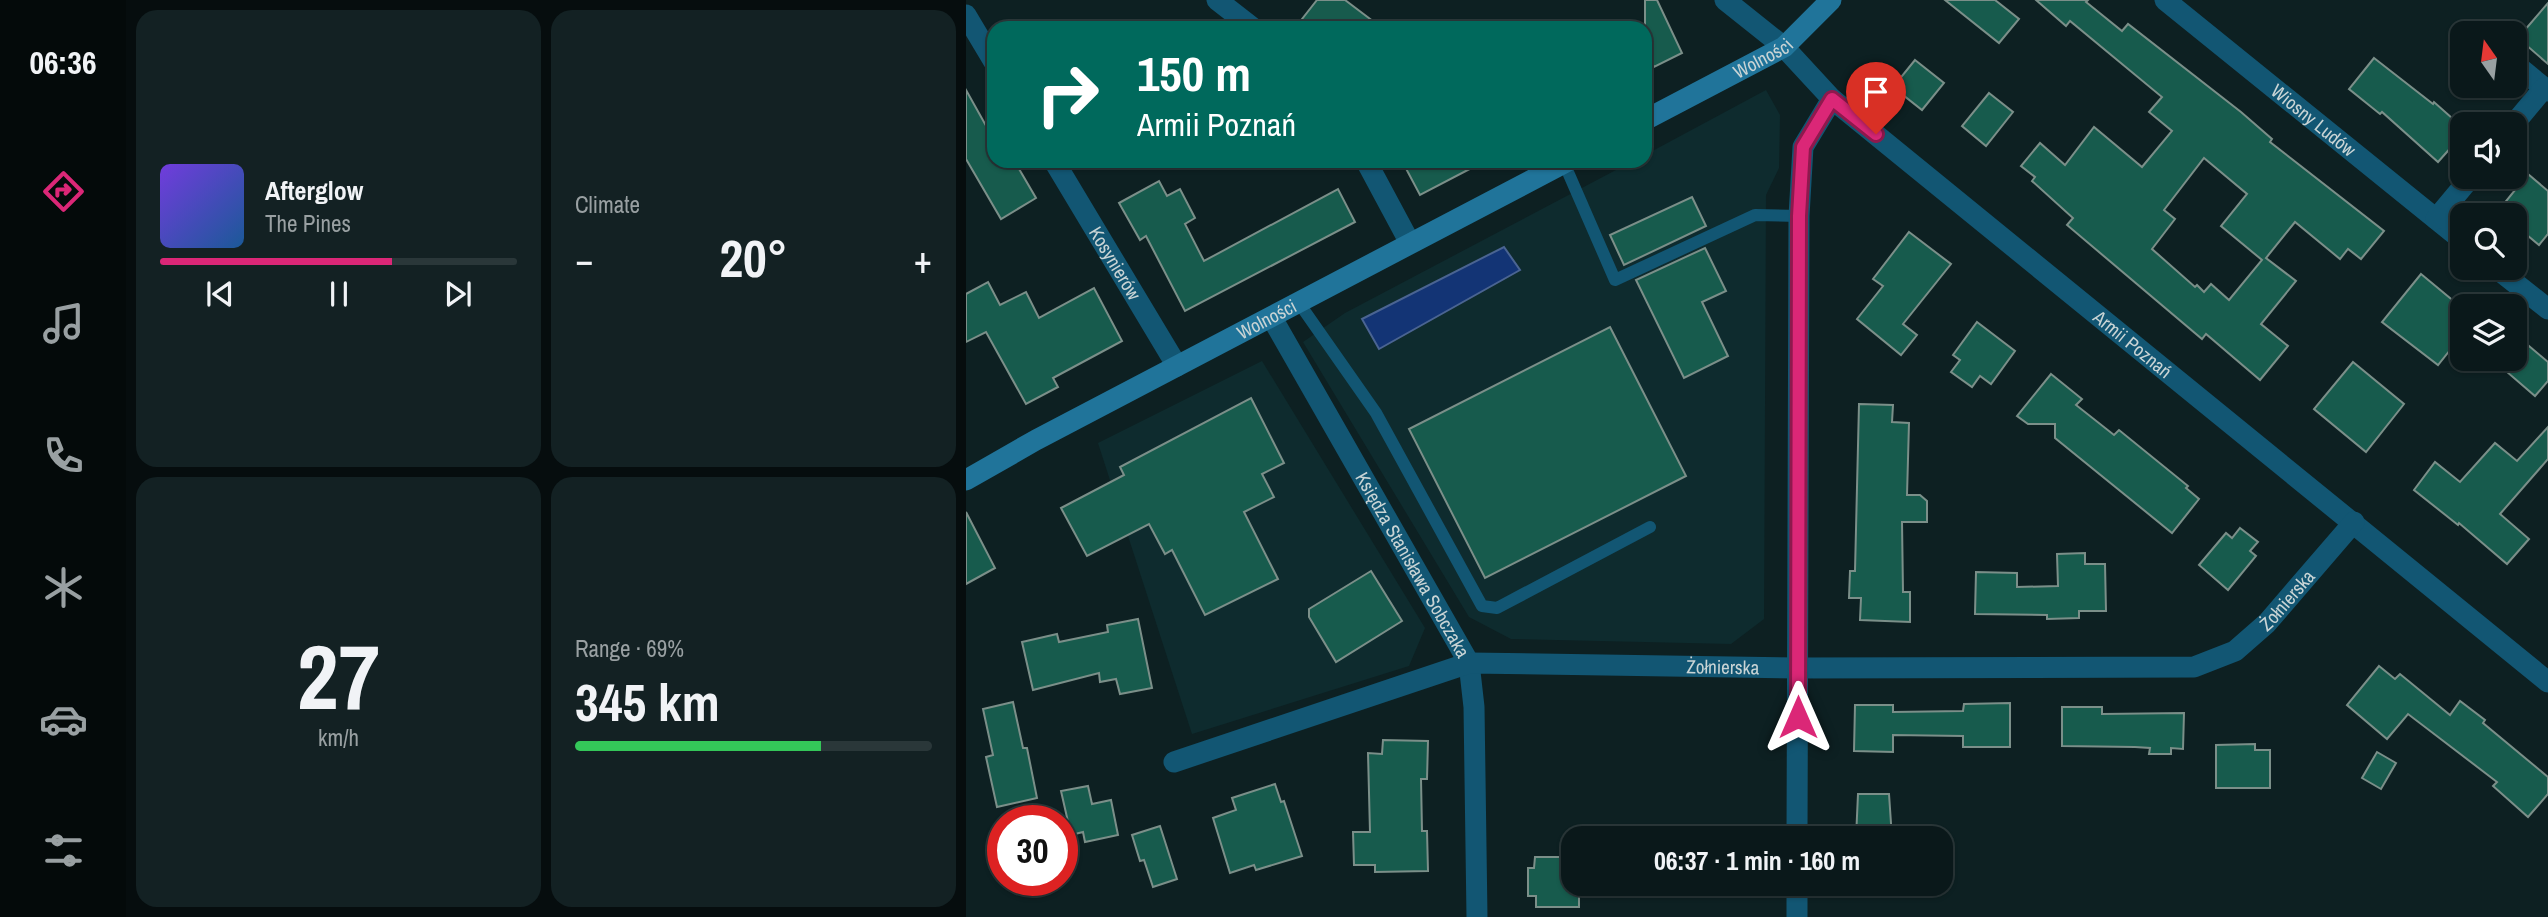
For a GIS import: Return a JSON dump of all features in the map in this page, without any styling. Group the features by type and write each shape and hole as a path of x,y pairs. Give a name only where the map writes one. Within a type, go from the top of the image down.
{"street":[{"path":"1217,0 1244,21"},
{"name":"Armii Poznań","path":"1724,0 1783,47 1832,99 2548,682"},
{"name":"Wolności","path":"1652,116 1783,47 1830,0"},
{"name":"Wiosny Ludów","path":"2165,0 2450,230"},
{"path":"966,15 987,50"},
{"path":"2525,112 2546,89 2527,74"},
{"path":"1797,826 1799,216 1803,147 1832,99"},
{"name":"Kosynierów","path":"1058,168 1177,366"},
{"path":"1370,168 1410,243"},
{"name":"Wolności","path":"966,480 1554,168"},
{"path":"2436,219 2461,189"},
{"path":"2511,280 2548,309"},
{"name":"Księdza Stanisława Sobczaka","path":"1272,318 1469,663 1474,707 1477,917"},
{"name":"Żołnierska","path":"1174,762 1469,663 1798,668 2194,667 2235,652 2267,623 2354,522"},
{"path":"1797,896 1797,917"}],"lane":[{"path":"1568,168 1615,280 1755,215 1799,216"},
{"path":"1299,303 1376,413 1482,606 1497,608 1650,527"}],"shaded area":[{"path":"1766,90 1780,115 1779,168 1766,195 1764,619 1731,644 1511,639 1469,617 1303,342 1345,313 1620,168 1652,168 1652,151"},
{"path":"1262,361 1425,628 1409,666 1192,734 1098,443"}],"water":[{"path":"1504,247 1520,270 1379,349 1362,319"}],"building":[{"path":"1317,0 1345,0 1373,21 1300,21"},
{"path":"1645,0 1657,0 1682,53 1654,67 1652,21 1645,21"},
{"path":"1945,0 1995,0 2019,19 1999,43"},
{"path":"2036,0 2088,0 2086,2 2122,31 2128,24 2241,112 2272,139 2270,142 2384,231 2361,259 2348,249 2340,259 2295,222 2266,258 2296,281 2261,324 2288,346 2260,380 2206,334 2202,339 2067,225 2073,218 2032,181 2035,177 2021,166 2040,143 2065,165 2094,127 2142,167 2172,131 2149,112 2162,97 2070,21 2066,26","holes":["2204,158 2247,194 2221,226 2262,260 2229,300 2211,284 2204,292 2197,285 2195,287 2152,249 2175,219 2164,210"]},
{"path":"2548,3 2548,64 2527,46 2527,28"},
{"path":"2374,58 2450,116 2450,148 2438,162 2382,112 2380,114 2349,89"},
{"path":"1915,60 1944,83 1922,110 1893,87"},
{"path":"966,90 987,128 987,168 1018,168 1036,198 1001,219 966,159"},
{"path":"1989,93 2013,112 1986,146 1962,126"},
{"path":"1406,168 1472,168 1420,195"},
{"path":"2527,175 2548,191 2548,234 2539,245 2527,235 2527,203 2504,203 2516,189 2527,189"},
{"path":"1159,181 1167,196 1180,189 1195,218 1185,224 1204,261 1338,189 1355,222 1185,311 1146,236 1140,240 1119,203"},
{"path":"1692,197 1706,226 1624,265 1610,235"},
{"path":"1909,232 1951,264 1903,324 1917,335 1901,355 1857,319 1883,286 1873,279"},
{"path":"1705,248 1726,291 1702,302 1728,356 1684,378 1636,280"},
{"path":"2421,274 2450,298 2450,350 2438,365 2382,322"},
{"path":"988,282 1000,305 1026,292 1039,318 1094,288 1122,341 1053,378 1058,387 1026,404 986,332 966,342 966,294"},
{"path":"1977,322 2015,351 1991,384 1980,376 1972,387 1951,372 1960,360 1953,355"},
{"path":"1610,327 1686,476 1485,578 1409,429"},
{"path":"2529,346 2548,362 2548,381 2535,396 2507,372 2527,371"},
{"path":"2353,362 2404,404 2366,452 2314,409"},
{"path":"2051,374 2082,399 2076,405 2114,435 2119,430 2188,486 2186,488 2199,499 2172,533 2055,438 2055,424 2028,424 2017,416"},
{"path":"1251,398 1284,463 1262,474 1274,497 1244,512 1278,579 1205,615 1172,550 1165,554 1149,524 1087,556 1061,508 1124,475 1120,467"},
{"path":"1859,404 1893,405 1892,422 1909,423 1907,495 1920,495 1927,501 1927,522 1902,522 1903,592 1910,592 1910,622 1860,620 1861,598 1849,598 1850,571 1855,571"},
{"path":"2548,427 2548,459 2500,514 2529,539 2507,564 2459,523 2458,525 2414,490 2435,462 2460,482 2495,443 2517,461"},
{"path":"966,512 995,568 966,584"},
{"path":"2240,528 2258,542 2250,551 2256,556 2228,590 2199,565 2226,533 2232,538"},
{"path":"2085,553 2085,564 2105,564 2106,611 2079,611 2079,618 2047,619 2047,615 1975,614 1976,572 2017,573 2017,587 2058,586 2057,554"},
{"path":"1371,571 1402,621 1336,662 1309,617 1309,609"},
{"path":"1138,619 1152,688 1120,694 1116,679 1100,682 1099,673 1033,690 1022,642 1057,634 1059,642 1108,632 1107,625"},
{"path":"2379,666 2395,679 2400,674 2450,715 2460,701 2548,777 2548,794 2528,817 2493,786 2497,782 2408,714 2387,739 2347,705"},
{"path":"1013,702 1023,748 1027,748 1037,798 997,805 986,757 993,755 983,709"},
{"path":"2010,703 2010,747 1963,747 1963,736 1893,735 1893,752 1854,751 1855,705 1893,705 1893,712 1963,711 1964,704"},
{"path":"2062,707 2102,707 2102,714 2184,713 2183,749 2171,748 2171,754 2149,754 2150,748 2062,746"},
{"path":"1383,740 1428,741 1427,779 1421,779 1422,831 1427,831 1428,871 1375,872 1375,865 1354,865 1353,832 1370,832 1368,753 1382,754"},
{"path":"2255,744 2255,750 2270,750 2270,788 2216,788 2216,745"},
{"path":"2377,752 2396,763 2381,789 2362,778"},
{"path":"1275,784 1281,802 1284,801 1302,856 1256,870 1254,865 1230,873 1213,818 1236,810 1232,798"},
{"path":"1088,786 1092,804 1111,800 1118,835 1085,842 1083,832 1078,833 1078,805 1064,805 1061,791"},
{"path":"1858,794 1889,794 1891,826 1857,826"},
{"path":"1160,826 1177,879 1153,887 1144,860 1140,861 1132,835"},
{"path":"1535,857 1561,857 1561,896 1579,896 1579,907 1536,907 1536,896 1528,896 1528,868 1534,868"}],"route":[{"path":"1798,717 1799,216 1803,147 1832,99 1876,134"}]}
